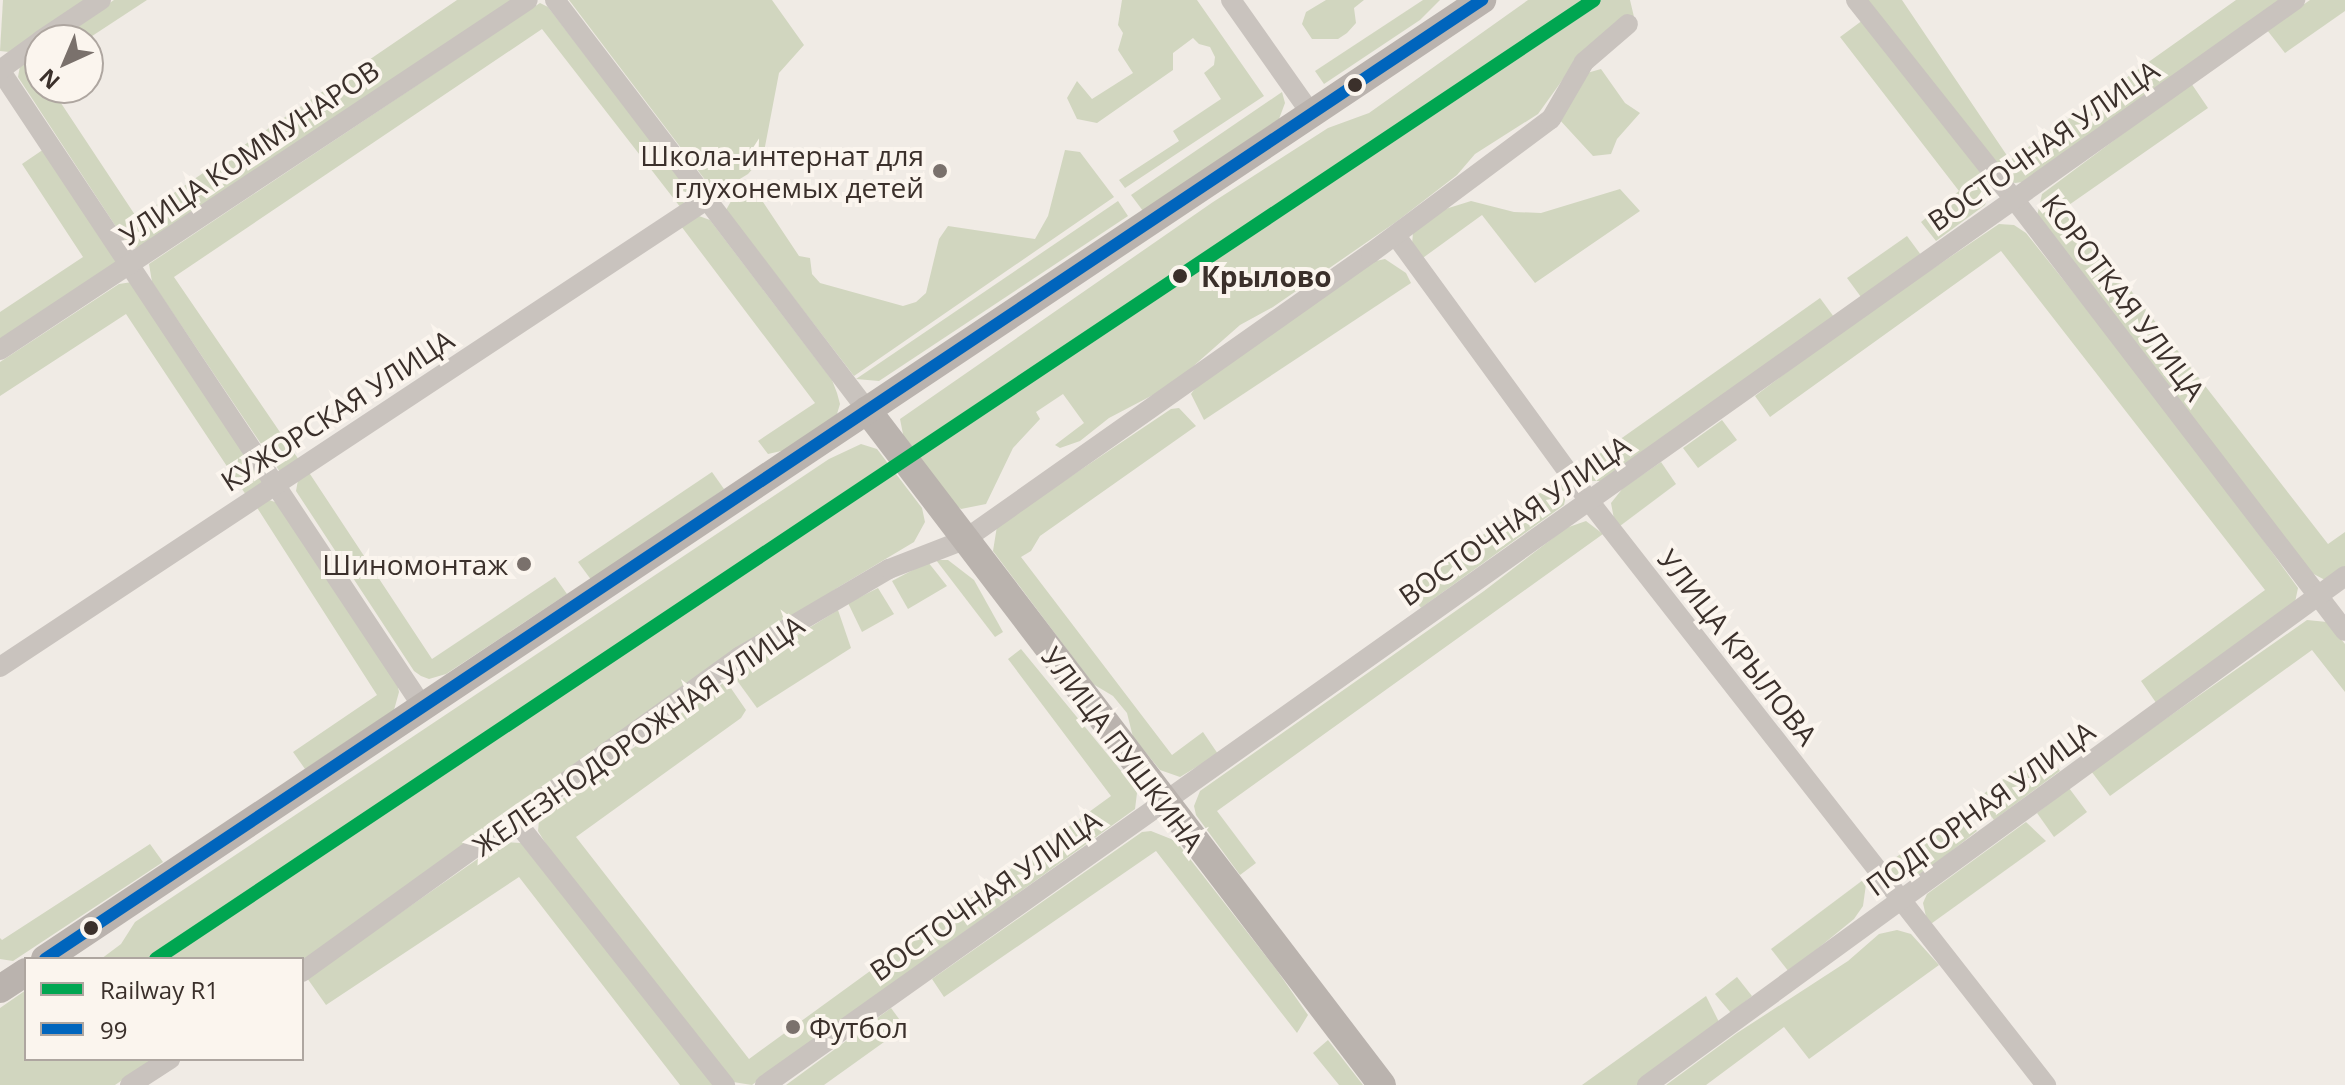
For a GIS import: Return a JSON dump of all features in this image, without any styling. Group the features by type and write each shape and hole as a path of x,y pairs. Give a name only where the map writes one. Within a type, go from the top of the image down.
{"main road":[{"path":"48,957 424,709 1482,0"},
{"name":"УЛИЦА ПУШКИНА","path":"867,410 1163,803 1382,1085"},
{"path":"0,989 24,973"}],"street":[{"path":"64,24 101,0"},
{"name":"УЛИЦА КОММУНАРОВ","path":"0,350 528,0"},
{"path":"555,0 867,410"},
{"path":"1231,0 1312,115"},
{"name":"КОРОТКАЯ УЛИЦА","path":"1856,0 2014,199 2345,631"},
{"name":"ВОСТОЧНАЯ УЛИЦА","path":"765,1085 2295,0"},
{"name":"ЖЕЛЕЗНОДОРОЖНАЯ УЛИЦА","path":"304,971 739,657 889,569 964,540 1396,236 1551,119 1584,62 1628,24"},
{"path":"24,52 0,70 127,267 424,709"},
{"name":"КУЖОРСКАЯ УЛИЦА","path":"0,667 706,200"},
{"name":"УЛИЦА КРЫЛОВА","path":"1396,236 1589,501 2046,1085"},
{"name":"ПОДГОРНАЯ УЛИЦА","path":"1647,1085 2345,576"},
{"path":"514,819 725,1085"},
{"path":"130,1085 167,1061"}],"green space":[{"path":"3,0 91,0 53,24 24,24 24,42 9,52 0,51"},
{"path":"114,0 147,0 104,28 104,24 79,24"},
{"path":"457,0 513,0 140,248 130,247 122,236 36,104 62,104 137,218"},
{"path":"569,0 772,0 804,45 779,73 763,157 748,174 730,185 712,189"},
{"path":"1122,0 1197,0 1264,96 1125,188 1119,180 1179,141 1173,131 1221,99 1204,73 1214,65 1215,57 1210,47 1199,44 1193,38 1173,53 1173,70 1097,123 1077,119 1067,98 1077,81 1092,99 1133,73 1118,50 1123,33 1118,25"},
{"path":"1326,0 1364,0 1354,8 1356,23 1347,33 1338,39 1312,39 1302,24 1306,12"},
{"path":"1423,0 1440,0 1420,20 1324,84 1315,71"},
{"path":"1528,0 1630,0 1634,17 1584,50 1538,114 1475,154 1457,175 1396,222 1273,307 1240,325 1172,385 1109,418 1080,441 1060,448 1055,445 1084,423 1063,394 1036,412 1040,419 1013,448 986,504 961,509 946,498 904,439 900,419 1213,202 1328,128 1369,113"},
{"path":"1862,0 1902,0 2010,160 2236,0 2282,0 2023,182 2015,183 2008,181"},
{"path":"2310,0 2345,0 2345,11 2285,53 2267,30"},
{"path":"540,3 548,7 688,188 683,205 681,208 542,29 174,277 299,460 280,472 152,282 149,264"},
{"path":"1863,20 1982,173 1990,191 1985,205 1936,241 1921,222 1959,191 1840,37"},
{"path":"24,63 24,86 18,77 20,66"},
{"path":"1601,69 1625,103 1640,113 1617,139 1611,154 1593,156 1558,118 1587,73"},
{"path":"2191,83 2208,108 2066,207 2328,544 2345,532 2345,570 2325,580 2308,571 2037,216 2042,194"},
{"path":"1282,92 1285,103 1279,119 1143,211 1131,195"},
{"path":"44,149 117,259 116,264 0,344 0,312 83,257 22,164"},
{"path":"1065,150 1080,152 1114,197 854,376 726,210 734,196 753,187 799,256 810,258 812,274 820,283 903,306 916,302 926,293 939,239 948,226 1035,239 1048,216"},
{"path":"1620,189 1640,211 1535,283 1482,215 1420,260 1412,245 1413,232 1439,211 1471,201 1514,212 1541,213"},
{"path":"1118,201 1128,216 879,381 856,379"},
{"path":"699,216 710,220 832,380 840,404 837,414 790,449 768,454 758,441 815,403 681,226"},
{"path":"1999,224 2014,225 2026,233 2188,436 2298,588 2294,607 2159,707 2141,681 2265,590 2001,251 1770,417 1755,396 1858,319"},
{"path":"1907,236 1921,255 1861,297 1847,278"},
{"path":"1385,259 1406,273 1411,283 1204,420 1191,394 1198,384 1371,262"},
{"path":"132,282 264,482 246,495 126,314 0,396 0,362 119,284"},
{"path":"1820,298 1834,317 1602,481 1587,481 1578,469"},
{"path":"1179,408 1196,426 1040,536 1031,551 1021,557 1172,755 1203,732 1218,754 1180,777 1160,770 1133,737 1127,713 1113,696 1093,684 993,551 997,526 1171,409"},
{"path":"1722,420 1737,440 1698,468 1683,448"},
{"path":"861,444 877,449 922,508 925,522 914,542 837,588 304,960 304,957 104,957 121,944 135,922 829,459"},
{"path":"1661,462 1676,484 1620,526 1614,519 1611,503 1623,488"},
{"path":"308,471 432,659 555,577 567,594 446,674 429,679 421,676 414,671 296,491 298,480"},
{"path":"712,472 724,489 592,581 578,562"},
{"path":"1559,479 1567,491 1564,505 1421,608 1408,590"},
{"path":"269,500 278,503 397,682 399,692 394,710 305,769 293,752 377,695 256,506"},
{"path":"1586,521 1603,534 1217,811 1256,863 1240,875 1196,815 1194,806 1200,791 1484,591 1566,528"},
{"path":"936,560 948,560 974,580 1003,632 995,637"},
{"path":"928,562 947,586 908,609 892,581"},
{"path":"878,588 894,614 862,632 848,603"},
{"path":"838,610 851,648 757,708 733,675"},
{"path":"2307,620 2327,622 2345,644 2345,692 2312,650 2110,796 2091,771"},
{"path":"1021,649 1131,783 1137,793 1135,809 752,1085 733,1082 551,852 538,831 539,820 546,811 726,681 746,710 741,718 576,837 749,1059 1111,796 1008,659"},
{"path":"2044,749 2060,771 1994,820 1978,798"},
{"path":"2069,788 2087,812 2054,837 2037,813"},
{"path":"1961,809 1977,831 1925,872 1903,880 1883,867"},
{"path":"2026,822 2046,841 1928,926 1923,903 1927,894"},
{"path":"1151,831 1176,841 1276,969 1308,1015 1297,1033 1156,851 944,997 932,979 1142,832"},
{"path":"502,842 521,843 714,1085 680,1085 519,877 326,1005 307,978"},
{"path":"150,844 163,862 13,961 0,959 0,938 2,940"},
{"path":"1867,877 1863,906 1854,919 1789,972 1771,949"},
{"path":"1897,930 1911,934 1939,965 1809,1059 1784,1027 1706,1085 1666,1085 1737,1033 1848,961 1879,934"},
{"path":"1737,977 1752,996 1731,1013 1715,994"},
{"path":"24,991 24,1061 151,1061 115,1085 0,1085 0,1008"},
{"path":"1706,996 1719,1022 1639,1085 1582,1085"},
{"path":"891,1008 905,1027 824,1085 786,1085"},
{"path":"1328,1040 1363,1085 1339,1085 1313,1053"}],"rail line":[{"name":"R1","path":"159,957 1594,0"}],"transit line":[{"name":"99","path":"48,957 1482,0"}],"place":[{"name":"Школа-интернат для глухонемых детей","path":"940,171"},
{"name":"Крылово","path":"1180,276"},
{"name":"Шиномонтаж","path":"524,564"},
{"name":"Футбол","path":"793,1027"}]}
